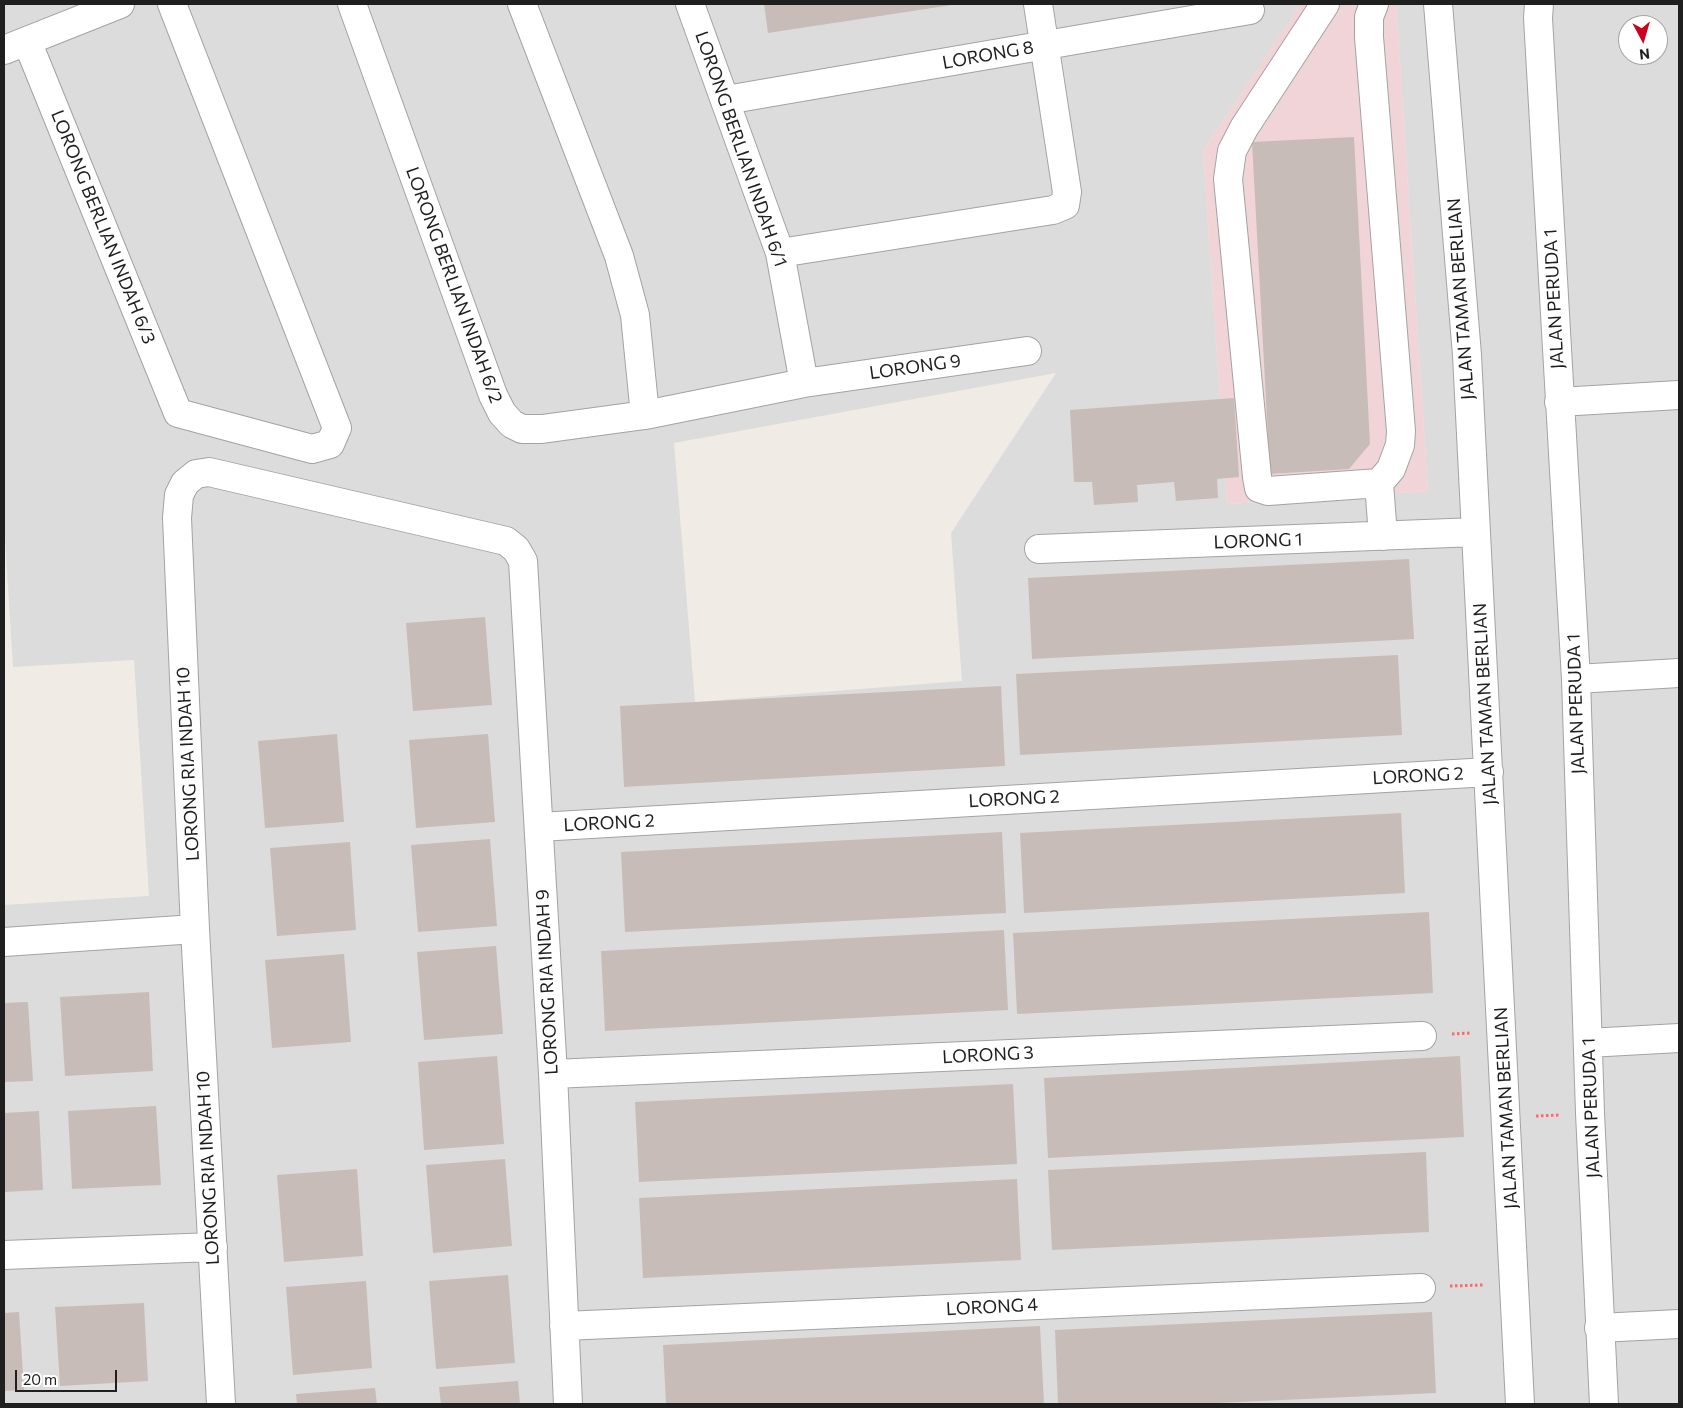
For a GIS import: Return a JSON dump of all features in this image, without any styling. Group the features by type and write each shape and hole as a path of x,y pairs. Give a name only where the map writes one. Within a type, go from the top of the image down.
{"street":[{"path":"16,45 120,4"},
{"name":"LORONG BERLIAN INDAH 6/3","path":"16,45 178,413 312,450 330,444 338,428 172,4"},
{"name":"LORONG BERLIAN INDAH 6/2","path":"352,4 493,395 502,413 512,424 522,429 542,429 645,415 804,383"},
{"path":"522,4 619,256 635,315 645,415"},
{"name":"LORONG BERLIAN INDAH 6/1","path":"690,4 780,253 804,383"},
{"path":"780,253 1053,210 1065,205 1067,192 1038,4"},
{"path":"1325,4 1244,128 1232,151 1228,179 1257,477 1259,488 1268,491 1379,482 1391,469 1400,445 1401,431 1369,37 1369,17 1374,4"},
{"name":"JALAN TAMAN BERLIAN","path":"1438,4 1467,355 1520,1404"},
{"name":"JALAN PERUDA 1","path":"1539,4 1538,18 1559,402 1576,678 1590,1113 1604,1404"},
{"name":"LORONG 8","path":"726,100 1250,10"},
{"name":"LORONG 9","path":"804,383 1027,351"},
{"path":"1559,402 1679,395"},
{"name":"LORONG RIA INDAH 10","path":"222,1404 195,929 177,518 179,495 185,483 196,474 208,472 506,541 516,549 523,561"},
{"path":"1379,482 1383,536"},
{"name":"LORONG 1","path":"1040,549 1476,532"},
{"name":"LORONG RIA INDAH 9","path":"523,561 539,827 568,1404"},
{"path":"1576,678 1679,673"},
{"name":"LORONG 2","path":"539,827 1488,772"},
{"path":"4,942 195,929"},
{"name":"LORONG 3","path":"552,1074 1422,1036"},
{"path":"1588,1043 1679,1038"},
{"path":"4,1256 213,1247"},
{"name":"LORONG 4","path":"564,1326 1420,1288"},
{"path":"1599,1328 1679,1324"}],"path":[{"path":"1422,1036 1502,1032"},
{"path":"1506,1118 1590,1113"},
{"path":"1420,1288 1514,1284"}],"shaded area":[{"path":"4,4 1301,4 1203,151 1227,504 1428,491 1396,4 1679,4 1679,1404 4,1404 4,905 149,896 134,660 13,667 4,522","holes":["1056,373 951,533 962,681 695,702 674,443"]},
{"path":"1301,4 1396,4 1428,491 1227,504 1203,151"}],"building":[{"path":"764,4 952,4 952,5 768,33"},
{"path":"1354,137 1370,444 1349,469 1270,474 1252,142"},
{"path":"1234,398 1239,477 1217,479 1218,498 1176,501 1174,482 1137,485 1138,502 1094,505 1092,482 1074,482 1070,410"},
{"path":"1409,559 1414,639 1032,659 1028,578"},
{"path":"485,617 492,705 413,711 406,623"},
{"path":"1398,655 1402,735 1020,755 1016,674"},
{"path":"1001,686 1005,766 624,787 620,706"},
{"path":"337,734 344,822 265,828 258,741"},
{"path":"488,734 495,822 416,828 409,740"},
{"path":"1401,813 1405,893 1024,913 1020,833"},
{"path":"1002,832 1006,913 625,932 621,852"},
{"path":"490,839 497,926 418,932 411,845"},
{"path":"350,842 356,930 277,936 270,848"},
{"path":"1429,912 1433,993 1017,1014 1013,933"},
{"path":"1004,930 1008,1010 605,1031 601,951"},
{"path":"496,946 503,1034 424,1040 417,952"},
{"path":"344,954 351,1042 272,1048 265,960"},
{"path":"149,992 153,1071 65,1076 60,997"},
{"path":"28,1002 33,1081 4,1082 4,1003"},
{"path":"497,1056 504,1144 424,1150 418,1062"},
{"path":"1460,1056 1464,1137 1048,1158 1044,1078"},
{"path":"1013,1084 1017,1164 639,1182 635,1102"},
{"path":"156,1106 161,1185 72,1189 68,1111"},
{"path":"39,1111 43,1190 4,1192 4,1113"},
{"path":"1426,1152 1429,1232 1052,1250 1048,1170"},
{"path":"505,1159 512,1246 433,1253 426,1165"},
{"path":"357,1169 363,1256 284,1262 277,1175"},
{"path":"1017,1179 1021,1260 643,1278 639,1198"},
{"path":"508,1275 515,1363 436,1369 429,1281"},
{"path":"366,1281 372,1368 293,1375 286,1287"},
{"path":"144,1303 148,1381 60,1386 55,1307"},
{"path":"19,1312 24,1390 4,1391 4,1313"},
{"path":"1432,1312 1436,1393 1195,1404 1058,1404 1055,1330"},
{"path":"1040,1326 1044,1404 666,1404 663,1345"},
{"path":"518,1381 520,1404 441,1404 439,1387"},
{"path":"375,1388 377,1404 297,1404 296,1394"}]}
